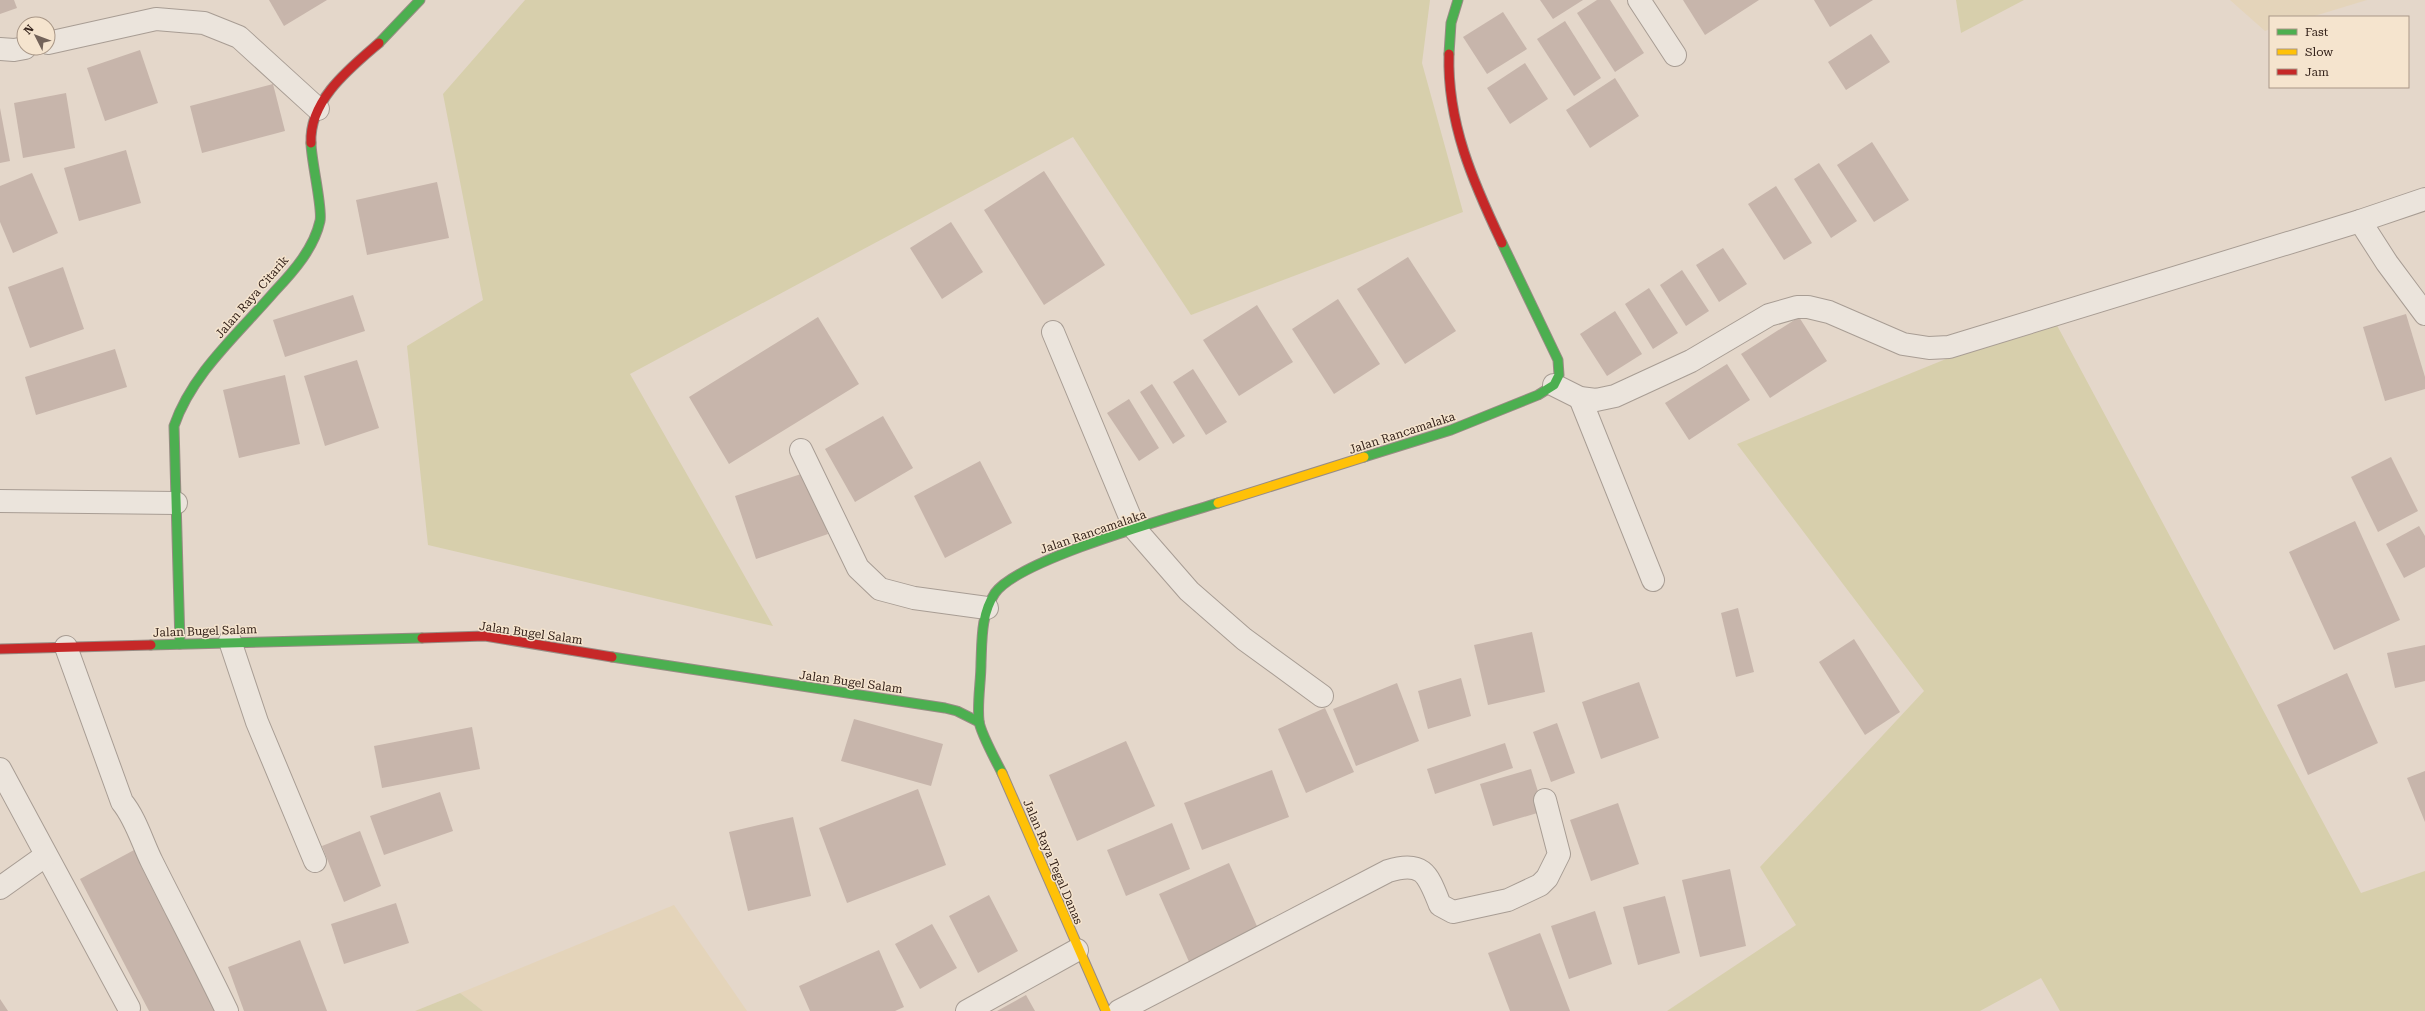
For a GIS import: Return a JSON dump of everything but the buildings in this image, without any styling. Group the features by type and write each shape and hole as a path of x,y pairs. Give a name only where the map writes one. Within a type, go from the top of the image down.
{"street":[{"name":"Jalan Raya Citarik","path":"180,644 174,426 181,406 200,376 287,278 311,246 320,219 311,155 310,128 318,108 344,74 388,36 420,0"},
{"path":"1458,0 1452,13 1447,55 1451,105 1458,138 1476,187 1558,360 1559,375 1554,385 1580,398 1596,400 1615,396 1691,362 1770,315 1797,307 1808,307 1828,312 1903,344 1929,348 1949,347 2360,221 2425,199"},
{"path":"1639,0 1675,55"},
{"path":"56,41 156,19 204,23 239,37 318,108"},
{"path":"0,50 16,50"},
{"path":"2360,221 2387,263 2425,314"},
{"path":"1053,332 1135,529 1200,600 1244,639 1322,696"},
{"name":"Jalan Rancamalaka","path":"979,722 985,617 996,592 1011,578 1032,566 1135,529 1451,430 1538,395 1554,385"},
{"path":"1580,398 1653,580"},
{"path":"801,450 858,568 880,590 985,617"},
{"path":"0,501 176,503"},
{"name":"Jalan Bugel Salam","path":"0,649 485,636 735,677 957,710 979,722"},
{"path":"230,642 257,722 314,861"},
{"path":"66,647 122,802 128,810 151,861 188,929 228,1011"},
{"name":"Jalan Raya Tegal Danas","path":"979,722 1106,1011"},
{"path":"0,769 45,856 129,1008"},
{"path":"1119,1011 1380,875 1400,867 1412,866 1423,871 1429,879 1440,906 1453,912 1508,900 1540,885 1547,878 1559,854 1545,800"},
{"path":"0,888 45,856"},
{"path":"967,1011 1078,950"}],"shaded area":[{"path":"525,0 1430,0 1422,63 1463,212 1191,315 1073,137 630,374 773,626 428,545 407,346 483,300 443,94"},
{"path":"1956,0 2024,0 1961,33"},
{"path":"2230,0 2367,0 2314,16 2269,16 2269,29 2265,31"},
{"path":"2052,316 2361,893 2425,871 2425,1011 2060,1011 2041,978 1980,1011 1667,1011 1796,925 1760,867 1924,691 1737,444"},
{"path":"674,905 747,1011 483,1011 460,993"},
{"path":"460,993 483,1011 415,1011"}],"traffic: fast":[{"path":"379,43 420,0"},
{"path":"1449,54 1451,23 1458,0"},
{"path":"180,644 174,426 192,388 204,371 289,275 302,259 313,241 320,221 320,215 311,143"},
{"path":"1364,457 1451,430 1538,395 1554,385 1559,375 1558,360 1502,243"},
{"path":"1002,773 982,732 979,721 983,627 987,609 995,593 1010,580 1064,553 1099,540 1218,503"},
{"path":"151,645 422,638"},
{"path":"612,657 945,708 957,711 979,722"}],"traffic: slow":[{"path":"1218,503 1364,457"},
{"path":"1002,773 1106,1011"}],"traffic: jam":[{"path":"311,143 312,127 324,99 344,74 379,43"},
{"path":"1449,54 1452,104 1457,128 1472,175 1502,243"},
{"path":"422,638 485,636 612,657"},
{"path":"0,649 151,645"}]}
